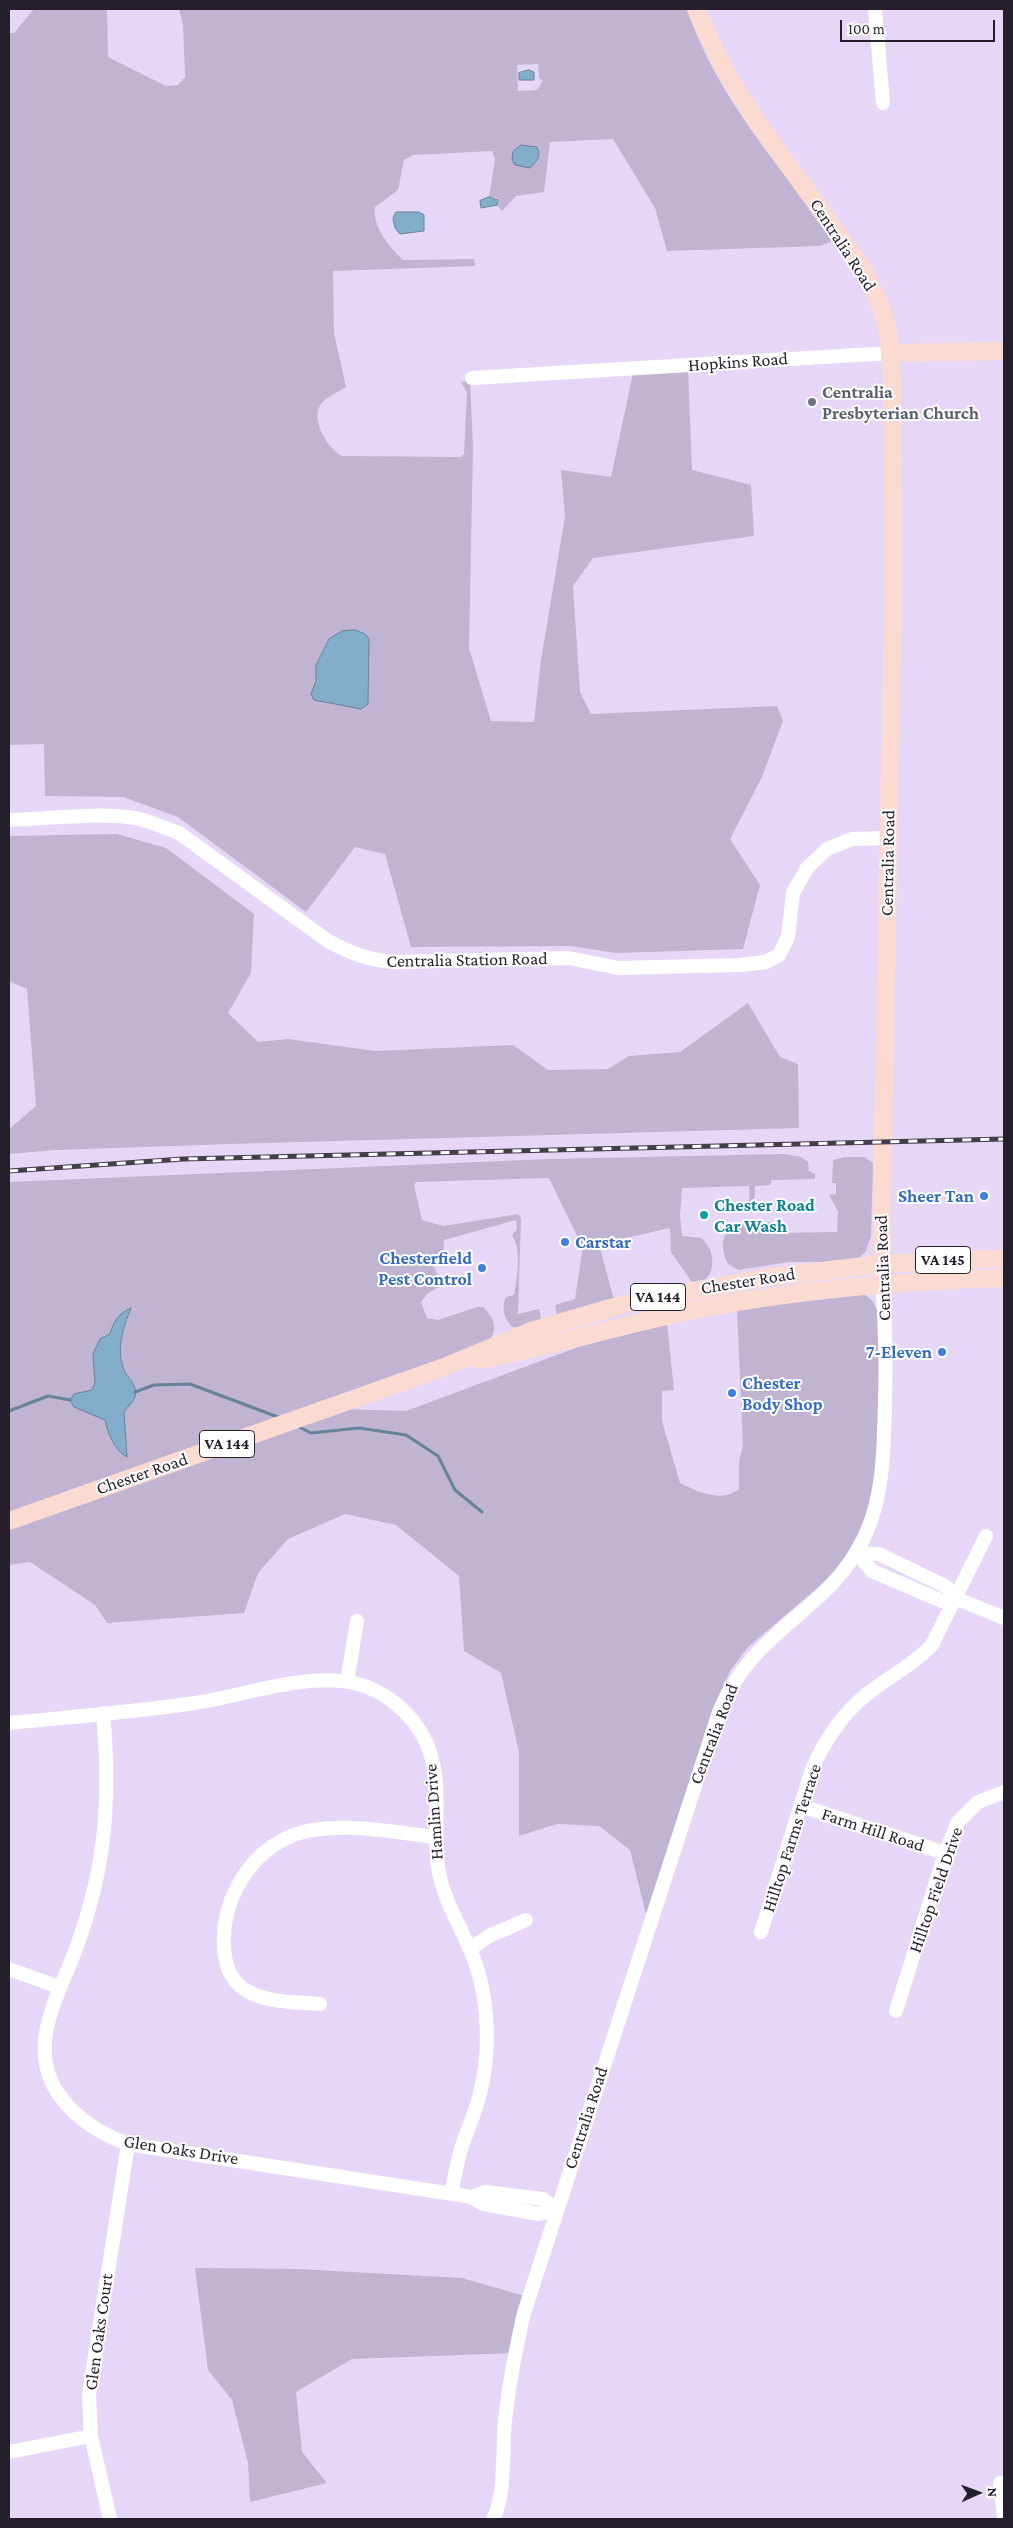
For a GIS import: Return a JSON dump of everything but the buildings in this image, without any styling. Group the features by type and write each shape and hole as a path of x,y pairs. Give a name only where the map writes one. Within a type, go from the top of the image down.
{"main road":[{"name":"Centralia Road","path":"696,9 718,57 734,86 864,270 882,310 891,353 893,596 882,1285"},
{"name":"Hopkins Road","path":"891,353 1004,351"},
{"name":"Chester Road","path":"9,1521 444,1367 531,1332 621,1305 755,1279 881,1264 1004,1258"},
{"name":"Chester Road","path":"444,1367 706,1308 767,1297 882,1285 1004,1278"}],"street":[{"path":"876,9 883,103"},
{"name":"Hopkins Road","path":"472,378 891,353"},
{"name":"Centralia Station Road","path":"9,820 117,816 158,825 179,834 328,941 348,953 371,960 394,962 569,958 618,968 741,965 766,962 779,955 788,937 793,893 806,868 827,849 852,839 888,838"},
{"name":"Centralia Road","path":"492,2519 499,2495 505,2420 515,2354 524,2313 556,2208 692,1788 725,1696 748,1660 825,1591 856,1553 876,1508 883,1470 885,1355 882,1285"},
{"name":"Hilltop Farms Terrace","path":"762,1932 812,1769 822,1748 835,1728 867,1695 922,1655 932,1644 986,1536"},
{"path":"856,1553 872,1570 942,1601 955,1598 1004,1618"},
{"path":"347,1682 357,1621"},
{"name":"Hamlin Drive","path":"9,1723 194,1703 284,1685 347,1682 370,1688 385,1696 410,1718 420,1731 432,1760 436,1777 435,1837 440,1879 447,1900 478,1970 483,1996 486,2049 480,2094 462,2148 451,2194"},
{"name":"Glen Oaks Drive","path":"103,1713 106,1756 106,1804 98,1872 82,1932 50,2013 44,2046 44,2059 52,2084 69,2108 81,2119 114,2139 128,2144 330,2173 472,2197 483,2204 539,2214 556,2208"},
{"name":"Hilltop Field Drive","path":"896,2011 945,1853 958,1822 967,1811 988,1796 1004,1792"},
{"name":"Farm Hill Road","path":"801,1806 945,1853"},
{"path":"320,2004 273,2000 257,1996 248,1992 232,1977 226,1965 224,1928 231,1899 240,1882 263,1854 288,1837 303,1832 344,1829 435,1837"},
{"path":"470,1949 489,1936 526,1920"},
{"path":"9,1968 59,1987"},
{"name":"Glen Oaks Court","path":"110,2519 91,2436 89,2394 128,2144"},
{"path":"9,2452 91,2436"},
{"path":"1000,2483 1004,2517"}],"shaded area":[{"path":"34,9 107,9 108,57 166,86 178,85 185,77 183,25 179,9 687,9 715,73 732,102 834,241 819,246 667,251 655,208 613,139 550,142 544,192 516,196 502,211 497,205 499,202 496,198 489,197 495,159 492,151 413,155 404,160 398,190 375,207 376,222 379,229 403,260 474,259 475,266 333,271 334,333 346,387 320,405 318,419 322,434 331,447 342,456 461,457 464,454 467,392 461,382 470,381 473,446 469,648 491,721 534,722 541,660 565,516 561,470 611,477 633,373 688,370 692,470 751,485 754,536 593,558 573,586 580,692 591,714 777,706 783,721 762,777 730,839 760,885 743,949 616,953 571,946 411,947 385,854 355,847 306,912 178,817 123,797 45,796 44,744 9,745 9,33 14,33","holes":["538,64 539,78 543,81 537,90 518,91 517,65"]},
{"path":"117,834 166,848 254,914 251,973 228,1013 258,1042 288,1039 375,1051 513,1045 548,1070 608,1069 629,1056 680,1052 748,1003 780,1057 798,1064 799,1128 230,1144 56,1150 9,1154 9,1129 36,1106 27,989 9,981 9,836"},
{"path":"783,1154 801,1157 808,1162 809,1171 815,1174 815,1179 772,1180 770,1185 755,1186 754,1211 750,1209 749,1186 682,1188 680,1215 682,1236 701,1238 711,1252 712,1269 706,1279 692,1282 671,1252 670,1228 599,1244 614,1300 557,1315 555,1305 575,1299 582,1252 577,1236 549,1178 416,1182 414,1185 422,1220 444,1226 518,1214 521,1218 518,1314 539,1309 542,1323 522,1328 512,1327 504,1313 504,1301 506,1297 514,1295 516,1280 518,1256 512,1235 517,1229 516,1220 444,1240 443,1258 432,1262 441,1286 427,1294 421,1302 427,1318 438,1320 477,1307 483,1307 493,1320 494,1325 493,1334 487,1343 9,1515 9,1182 549,1159"},
{"path":"845,1157 865,1157 873,1163 871,1236 866,1251 859,1258 845,1262 790,1262 739,1270 728,1264 723,1241 727,1234 741,1225 771,1222 774,1233 837,1232 838,1211 829,1195 836,1194 836,1183 832,1183 833,1160"},
{"path":"856,1292 869,1298 877,1310 881,1433 872,1508 857,1543 835,1573 748,1647 730,1671 720,1693 647,1918 630,1850 599,1826 557,1824 519,1836 519,1752 501,1673 464,1651 459,1576 396,1525 345,1514 288,1539 258,1573 244,1613 107,1623 95,1605 30,1562 9,1565 9,1526 344,1409 406,1411 616,1333 667,1323 674,1390 662,1391 662,1421 680,1483 709,1495 717,1496 732,1493 739,1489 739,1461 743,1446 737,1309"},
{"path":"195,2268 298,2269 462,2278 528,2297 514,2353 352,2359 296,2392 302,2452 327,2483 250,2502 248,2463 232,2400 208,2370"}],"water":[{"path":"529,70 534,72 534,80 519,80 519,73"},
{"path":"521,145 537,147 538,159 530,168 515,165 512,159 513,152"},
{"path":"489,197 498,200 497,205 481,208 480,201"},
{"path":"396,212 419,212 424,215 424,231 400,234 395,228 393,219"},
{"path":"355,630 365,634 369,639 368,704 361,709 314,700 311,694 316,681 316,665 329,639 342,631"},
{"path":"131,1308 125,1323 120,1348 122,1364 136,1393 133,1401 124,1412 127,1457 115,1446 105,1420 74,1407 70,1400 74,1394 92,1390 95,1383 93,1354 100,1339 110,1334 117,1318"}],"waterway":[{"path":"135,1392 154,1385 190,1384 278,1417"},
{"path":"9,1411 48,1396 70,1400"},
{"path":"299,1427 311,1433 359,1428 406,1435 438,1456 455,1490 482,1512"}],"railway":[{"path":"9,1171 183,1159 1004,1139"}],"place":[{"name":"Centralia Presbyterian Church","path":"812,402"},
{"name":"Sheer Tan","path":"984,1196"},
{"name":"Chester Road Car Wash","path":"704,1215"},
{"name":"Carstar","path":"565,1242"},
{"name":"Chesterfield Pest Control","path":"482,1268"},
{"name":"7-Eleven","path":"942,1352"},
{"name":"Chester Body Shop","path":"732,1393"}]}
